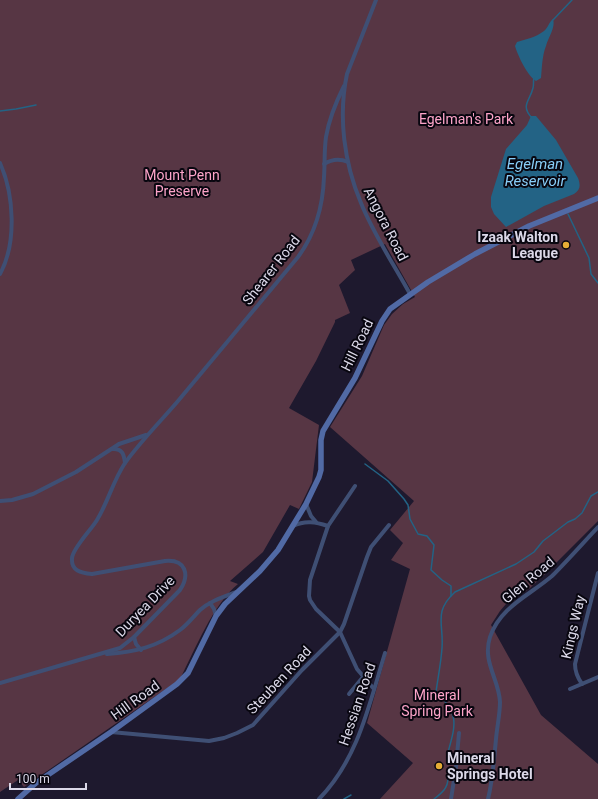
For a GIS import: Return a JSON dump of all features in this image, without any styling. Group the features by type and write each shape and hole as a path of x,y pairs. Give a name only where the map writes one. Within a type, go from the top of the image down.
{"street":[{"name":"Angora Road","path":"376,0 351,62 344,86 344,126 348,162 353,183 361,204 410,294"},
{"name":"Shearer Road","path":"147,435 171,410 302,252 312,234 319,214 323,191 326,137 332,114 344,86"},
{"path":"324,164 339,159 348,162"},
{"path":"0,163 9,194 12,232 7,258 0,274"},
{"name":"Hill Road","path":"18,799 36,783 111,732 177,684 188,673 216,616 236,592 268,562 278,550 306,504 318,482 321,470 321,440 323,431 355,378 390,309 433,279 475,254 529,226 598,198"},
{"path":"0,501 21,498 50,485 76,472 119,444 147,435"},
{"name":"Duryea Drive","path":"0,682 120,648 134,637 180,590 186,578 183,567 178,563 169,561 92,574 82,574 77,572 74,568 72,557 77,546 98,518 125,464 147,435"},
{"path":"110,449 120,450 123,453 125,464"},
{"path":"355,486 328,526 310,580 309,596 316,609 340,632 357,669 363,678 374,689"},
{"path":"306,504 311,516 316,522"},
{"path":"293,526 300,523 316,522 328,526"},
{"name":"Steuben Road","path":"111,732 208,741 230,736 253,725 302,670 340,632 367,557 372,547 389,525"},
{"name":"Glen Road","path":"488,799 492,782 500,703 497,685 489,662 488,653 490,637 497,624 509,608 551,576 598,527"},
{"name":"Kings Way","path":"582,684 577,676 575,664 598,573"},
{"name":"Hill Road","path":"99,655 141,650 163,640 180,631 200,610 210,603 236,592"},
{"path":"210,603 216,616"},
{"path":"134,637 136,644 141,650"},
{"name":"Hessian Road","path":"319,799 341,772 352,753 363,726 385,654"},
{"path":"570,689 598,677"},
{"path":"349,694 363,678"},
{"path":"451,799 459,733"}],"green space":[{"name":"Mount Penn Preserve","path":"0,0 598,0 598,521 530,588 506,604 491,625 541,715 598,764 598,799 380,799 413,763 367,723 410,569 391,560 403,543 390,530 414,501 330,427 362,376 384,325 392,314 403,304 415,297 385,244 351,260 355,270 339,285 350,313 335,320 316,361 289,408 319,425 312,482 299,509 290,505 263,552 230,581 238,584 212,615 181,677 176,682 24,787 18,780 0,792"}],"water":[{"path":"553,19 553,29 547,43 542,62 541,78 536,81 526,70 515,46 517,42 534,37 544,31"},
{"name":"Egelman Reservoir","path":"531,116 536,116 556,140 578,178 579,188 574,194 544,206 506,227 494,214 491,207 491,197 506,149 527,125"}],"waterway":[{"path":"553,20 572,0"},
{"path":"532,118 528,114 526,106 532,92 534,78"},
{"path":"0,111 36,105"},
{"path":"568,214 589,258 591,274 598,283"},
{"path":"365,464 388,481 408,505 410,519 418,534 427,536 434,545 431,570 451,586 451,596"},
{"path":"447,756 454,729 453,714 444,700 436,692 442,654 441,618 444,606 448,599 455,592 516,564 534,552 543,541 582,513 591,496 598,492"},
{"path":"434,799 444,790 447,785 448,778"},
{"path":"344,799 351,795"}],"place":[{"name":"Izaak Walton League","path":"566,245"},
{"name":"Mineral Springs Hotel","path":"439,766"}],"park label":[{"name":"Egelman's Park","path":"466,119"},
{"name":"Mineral Spring Park","path":"437,704"}]}
